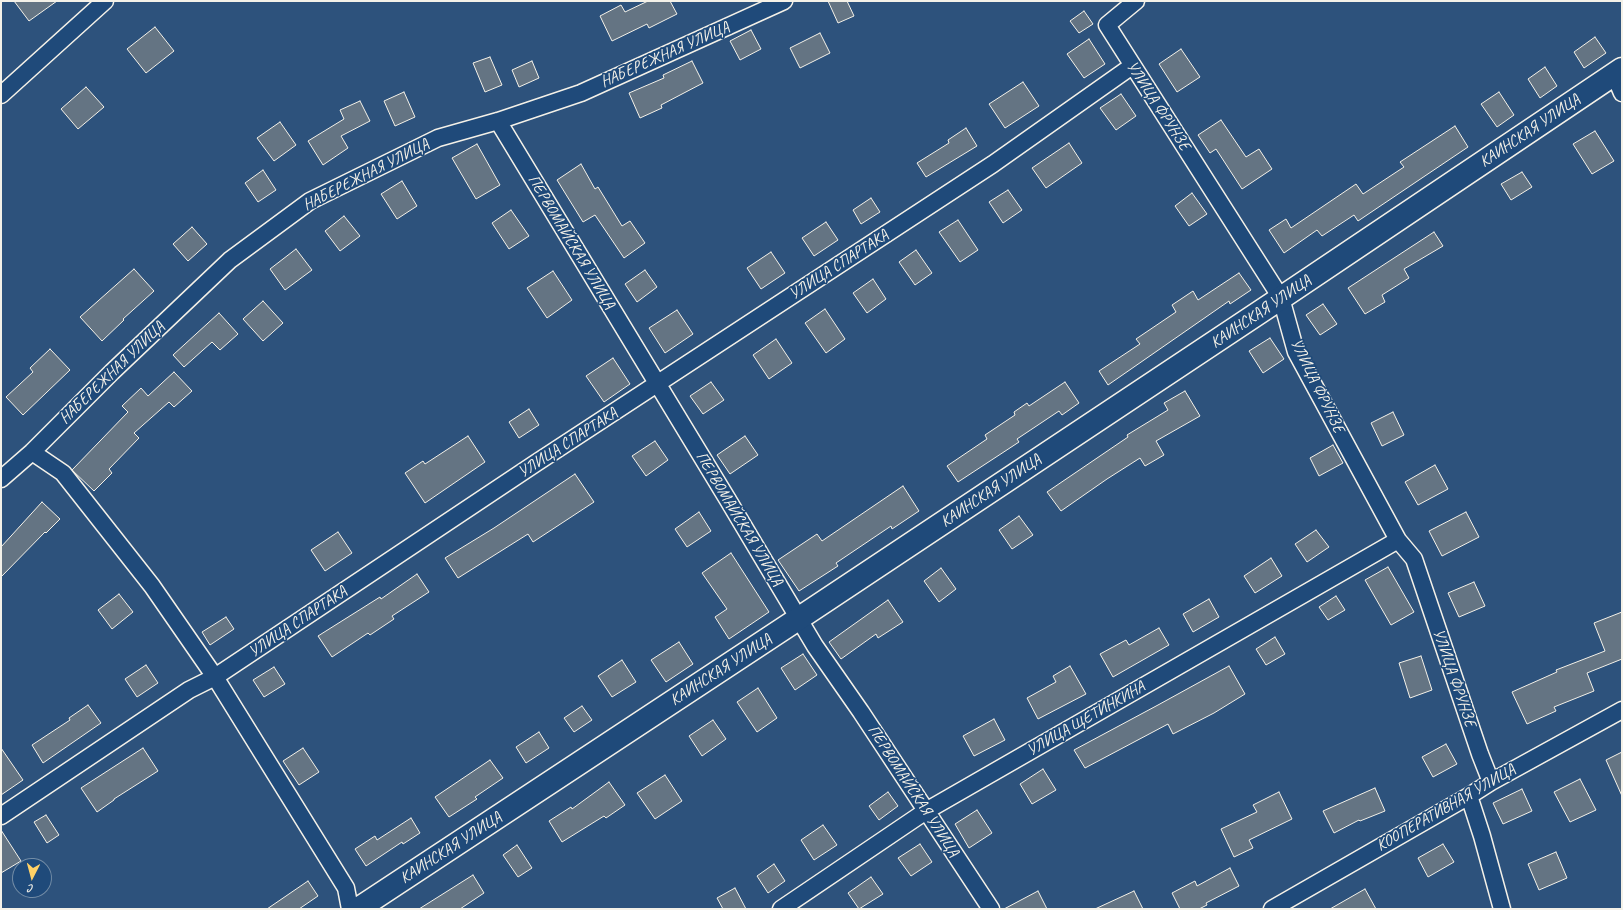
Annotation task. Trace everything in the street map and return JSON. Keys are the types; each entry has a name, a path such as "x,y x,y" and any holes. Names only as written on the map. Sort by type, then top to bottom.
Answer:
{"main road":[{"name":"КАИНСКАЯ УЛИЦА","path":"358,909 1281,298 1619,79"}],"street":[{"path":"1,95 105,1"},
{"name":"НАБЕРЕЖНАЯ УЛИЦА","path":"1,479 32,452 112,372 230,260 310,201 438,138 498,121 581,93 784,1"},
{"name":"УЛИЦА ФРУНЗЕ","path":"1136,1 1107,25 1281,298 1296,352 1398,540 1414,559 1480,754 1491,782"},
{"name":"УЛИЦА СПАРТАКА","path":"1,816 190,690 215,677 657,384 993,164 1132,66"},
{"name":"ПЕРВОМАЙСКАЯ УЛИЦА","path":"498,121 728,500 798,619 990,909"},
{"path":"32,452 63,472 152,586 215,677 346,888 350,909"},
{"name":"УЛИЦА ЩЕТИНКИНА","path":"781,909 926,811 1398,540"},
{"name":"КООПЕРАТИВНАЯ УЛИЦА","path":"1272,909 1491,782 1622,710"},
{"path":"1469,796 1482,836 1502,909"}],"building":[{"path":"14,1 57,1 29,21"},
{"path":"648,1 670,1 677,14 649,28 647,24 612,41 600,16 621,5 625,12"},
{"path":"828,1 847,1 854,16 838,23"},
{"path":"1084,11 1093,24 1079,33 1070,21"},
{"path":"155,27 174,51 146,73 127,49"},
{"path":"751,30 761,49 740,60 730,41"},
{"path":"820,33 830,53 800,68 790,48"},
{"path":"1595,37 1606,53 1584,68 1574,52"},
{"path":"1089,39 1105,64 1084,78 1067,54"},
{"path":"1181,49 1200,77 1177,92 1159,64"},
{"path":"490,57 502,85 485,92 473,63"},
{"path":"532,61 539,78 519,87 512,70"},
{"path":"692,61 703,83 661,105 662,108 640,118 629,93 664,78 663,75"},
{"path":"1545,67 1557,86 1540,98 1528,79"},
{"path":"1023,82 1039,106 1005,128 989,104"},
{"path":"86,87 104,107 78,129 61,109"},
{"path":"404,92 415,117 395,126 384,101"},
{"path":"1499,92 1514,115 1497,127 1481,104"},
{"path":"1121,94 1136,116 1116,130 1100,108"},
{"path":"360,101 370,121 341,136 348,148 323,165 308,141 344,119 340,110"},
{"path":"1221,120 1246,157 1259,149 1272,169 1242,189 1216,149 1210,153 1198,135"},
{"path":"280,122 296,145 274,161 257,138"},
{"path":"1455,126 1468,147 1358,221 1354,215 1322,236 1317,230 1284,253 1269,230 1286,219 1291,228 1356,184 1363,194 1404,167 1400,162"},
{"path":"966,128 977,146 926,177 917,163 949,143 948,140"},
{"path":"1595,131 1614,161 1592,174 1573,144"},
{"path":"1069,143 1082,163 1046,188 1032,168"},
{"path":"477,144 500,185 476,199 452,158"},
{"path":"581,164 595,189 598,187 622,226 630,221 645,243 624,258 595,215 583,222 557,180"},
{"path":"263,170 276,190 258,202 245,183"},
{"path":"1522,172 1532,187 1511,200 1501,184"},
{"path":"402,181 417,206 397,219 381,194"},
{"path":"1008,190 1022,210 1003,223 989,202"},
{"path":"1192,193 1207,214 1189,226 1175,206"},
{"path":"871,198 880,212 861,224 853,210"},
{"path":"511,210 529,236 509,249 492,223"},
{"path":"344,216 360,236 340,251 325,231"},
{"path":"958,220 978,250 960,262 939,232"},
{"path":"826,222 838,240 814,256 802,238"},
{"path":"192,227 207,244 188,261 173,244"},
{"path":"1434,232 1443,246 1404,269 1409,278 1382,295 1385,302 1365,314 1348,288"},
{"path":"296,249 312,270 285,290 270,269"},
{"path":"916,250 932,273 915,285 899,262"},
{"path":"771,252 785,273 761,289 747,268"},
{"path":"134,269 154,291 123,319 124,320 102,341 80,317"},
{"path":"645,270 657,287 637,302 625,284"},
{"path":"553,271 572,300 547,318 527,288"},
{"path":"1239,273 1251,290 1230,304 1229,301 1108,385 1099,371 1140,344 1136,339 1176,312 1172,305 1193,291 1198,300"},
{"path":"873,279 886,299 867,313 853,293"},
{"path":"263,301 283,323 263,341 243,319"},
{"path":"1323,304 1337,324 1320,335 1306,315"},
{"path":"825,309 845,339 826,353 805,323"},
{"path":"677,310 693,334 665,353 649,328"},
{"path":"219,313 238,334 220,350 212,342 184,367 173,355"},
{"path":"1270,338 1284,359 1263,373 1249,351"},
{"path":"776,339 792,363 769,379 753,355"},
{"path":"50,349 70,370 23,415 6,397 33,372 30,368"},
{"path":"613,358 630,384 604,402 586,376"},
{"path":"174,372 192,391 174,407 169,402 134,433 139,438 109,469 112,473 94,491 72,470 128,412 122,406 141,388 148,396"},
{"path":"711,382 724,400 703,414 690,396"},
{"path":"1065,382 1079,403 1062,415 1059,411 1017,439 1019,442 958,482 947,466 987,439 985,435 1015,415 1014,412 1027,403 1029,406"},
{"path":"1185,391 1200,416 1156,441 1164,455 1145,466 1140,458 1061,511 1047,492 1128,437 1127,435 1168,410 1164,403"},
{"path":"529,409 539,425 519,438 509,422"},
{"path":"1393,412 1404,435 1382,446 1371,423"},
{"path":"468,436 485,462 425,503 405,473 423,461 425,464"},
{"path":"745,436 758,455 730,474 717,455"},
{"path":"655,441 668,460 646,476 632,456"},
{"path":"1333,445 1343,463 1319,476 1310,458"},
{"path":"1435,465 1448,489 1418,505 1405,482"},
{"path":"575,474 594,502 533,542 528,534 458,578 445,558 494,528"},
{"path":"903,486 919,511 892,529 891,526 836,563 838,566 799,591 778,560 817,534 822,541"},
{"path":"42,502 60,519 46,533 45,532 1,577 1,547"},
{"path":"699,512 711,531 687,547 675,529"},
{"path":"1466,512 1479,537 1442,556 1429,531"},
{"path":"1019,516 1033,535 1012,549 999,530"},
{"path":"1316,530 1329,547 1307,562 1295,544"},
{"path":"338,532 352,553 325,571 311,550"},
{"path":"731,553 769,612 729,639 715,617 727,609 702,573"},
{"path":"1271,558 1282,576 1255,593 1244,576"},
{"path":"1388,567 1414,612 1391,625 1365,580"},
{"path":"941,568 956,589 939,602 924,581"},
{"path":"417,574 429,592 392,616 394,619 370,635 368,633 332,657 318,636 380,597 381,599"},
{"path":"1474,582 1485,606 1459,617 1448,593"},
{"path":"119,594 133,612 112,629 98,610"},
{"path":"1336,596 1345,610 1328,620 1319,607"},
{"path":"1209,599 1219,617 1193,632 1183,614"},
{"path":"888,600 903,622 878,638 876,634 841,659 829,642"},
{"path":"1622,612 1622,659 1587,673 1594,691 1554,707 1556,711 1527,724 1512,692 1557,672 1556,670 1605,651 1594,623"},
{"path":"226,617 234,629 210,645 202,632"},
{"path":"1159,628 1169,645 1113,677 1100,654 1126,640 1129,645"},
{"path":"1275,637 1285,654 1266,665 1256,649"},
{"path":"679,642 693,664 666,682 651,660"},
{"path":"803,654 817,675 795,690 781,668"},
{"path":"1421,656 1432,690 1410,698 1399,663"},
{"path":"622,660 636,682 612,697 598,676"},
{"path":"146,665 158,683 137,697 125,679"},
{"path":"1070,666 1086,694 1038,719 1027,698 1056,682 1053,676"},
{"path":"1229,666 1245,694 1214,713 1173,734 1168,724 1085,768 1074,750"},
{"path":"274,667 285,684 264,697 253,680"},
{"path":"758,688 777,718 757,732 737,702"},
{"path":"88,705 101,723 43,763 32,745 70,720 69,718"},
{"path":"582,706 592,720 574,732 564,718"},
{"path":"994,719 1005,740 974,756 963,736"},
{"path":"713,720 726,739 702,756 689,736"},
{"path":"539,732 549,748 526,763 516,747"},
{"path":"1446,744 1457,764 1433,777 1422,757"},
{"path":"1,748 23,780 1,795"},
{"path":"143,748 158,771 114,799 97,812 81,788"},
{"path":"303,748 319,772 299,785 283,761"},
{"path":"1622,752 1622,796 1606,760"},
{"path":"490,760 503,778 475,797 477,799 449,817 435,797"},
{"path":"1043,769 1056,790 1032,804 1020,784"},
{"path":"665,775 682,801 655,819 637,793"},
{"path":"1580,779 1596,810 1570,822 1554,792"},
{"path":"609,782 625,805 606,818 604,816 562,842 549,821 571,807 572,809"},
{"path":"1375,788 1385,811 1360,821 1359,820 1334,833 1323,811"},
{"path":"1522,789 1532,811 1503,824 1493,803"},
{"path":"888,792 898,806 879,820 869,806"},
{"path":"1279,792 1292,819 1249,840 1253,848 1234,857 1221,829 1257,812 1253,805"},
{"path":"977,810 992,833 969,848 955,824"},
{"path":"46,815 59,835 47,843 34,822"},
{"path":"411,818 420,833 403,844 402,842 366,866 355,849 375,836 377,840"},
{"path":"823,825 837,845 814,860 801,840"},
{"path":"1,830 19,858 12,858 12,866 1,873"},
{"path":"920,844 932,862 911,876 898,858"},
{"path":"1443,844 1454,862 1428,877 1418,858"},
{"path":"517,845 532,868 518,877 503,855"},
{"path":"1556,852 1567,878 1539,890 1528,864"},
{"path":"774,864 785,881 768,893 757,876"},
{"path":"1230,868 1239,886 1206,903 1207,905 1199,909 1180,909 1172,893 1195,881 1197,886"},
{"path":"473,875 484,893 460,909 419,909"},
{"path":"871,877 883,894 859,909 848,893"},
{"path":"308,881 318,896 299,909 267,909"},
{"path":"735,888 746,909 723,909 717,898"},
{"path":"1365,889 1376,909 1330,909"},
{"path":"1038,891 1047,909 1004,909"},
{"path":"1134,891 1143,909 1095,909"}]}
